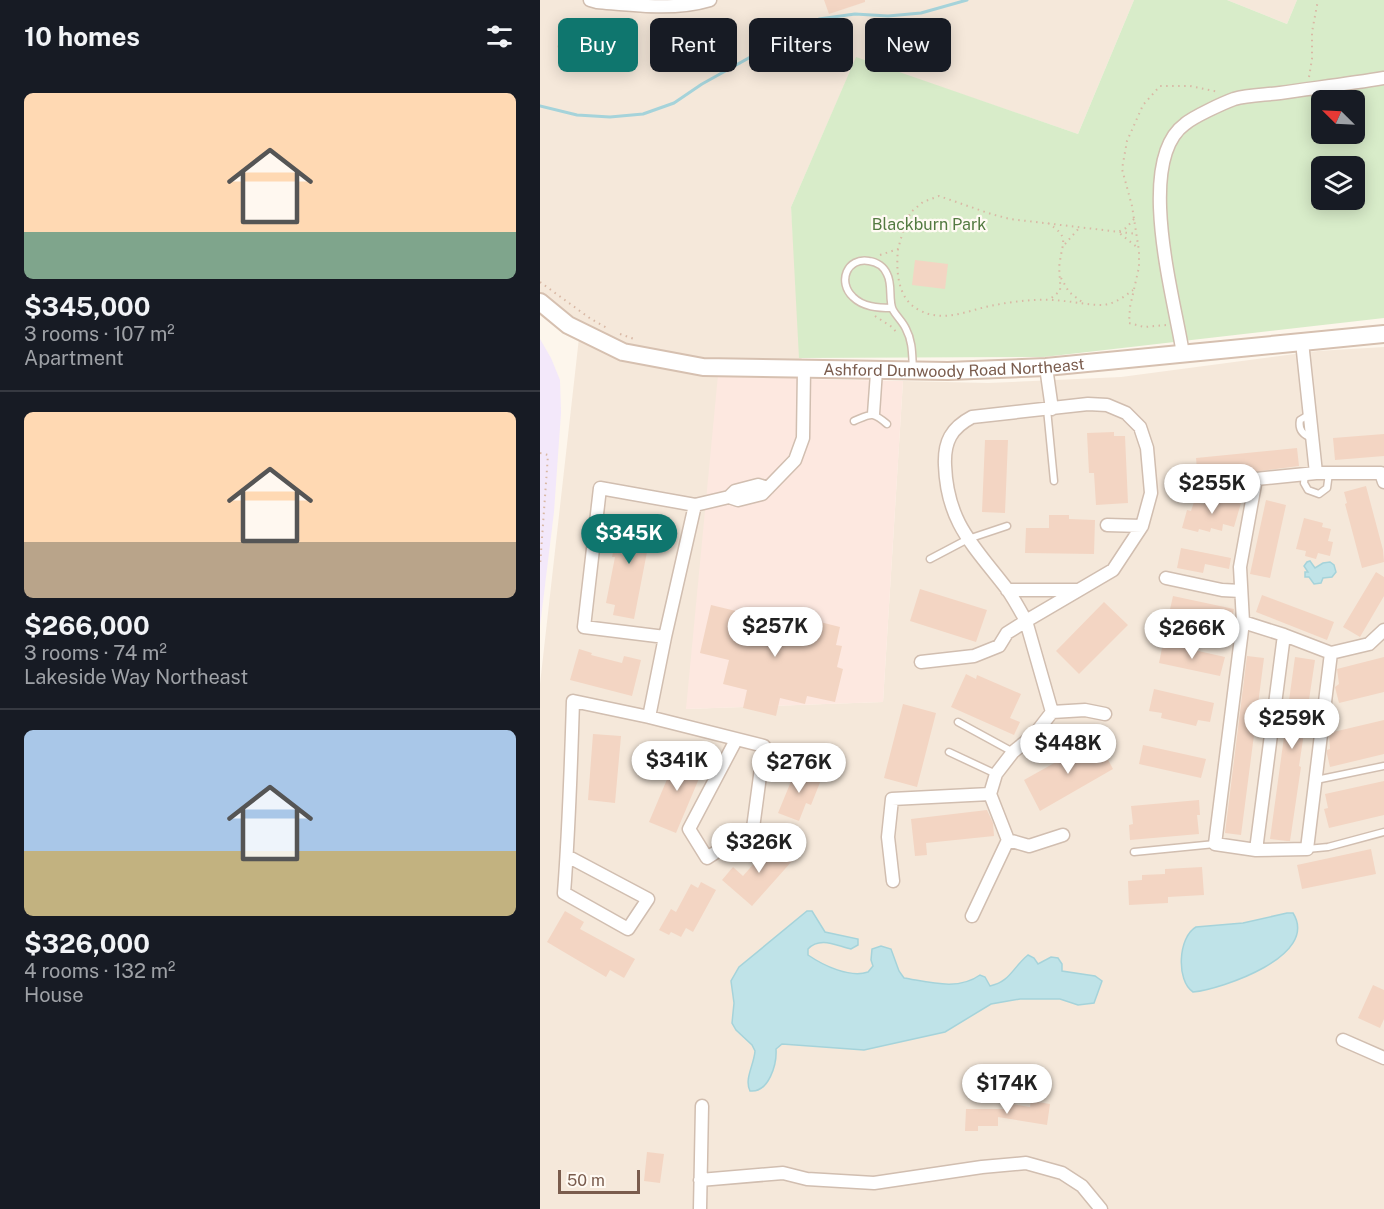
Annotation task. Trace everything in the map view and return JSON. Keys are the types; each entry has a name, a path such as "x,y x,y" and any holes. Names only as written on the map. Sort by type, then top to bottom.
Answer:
{"main road":[{"name":"Ashford Dunwoody Road Northeast","path":"540,302 568,325 623,352 703,367 876,370 1046,367 1384,334"}],"street":[{"path":"590,0 640,6 675,6 710,0"},
{"path":"1183,354 1161,233 1161,179 1166,154 1173,137 1184,124 1234,99 1384,78"},
{"path":"1302,342 1316,473"},
{"path":"1046,367 1049,409"},
{"path":"665,637 584,627 600,488 695,506 729,497 738,500 762,495 795,460 803,438 804,369"},
{"path":"921,662 974,656 999,646 1007,633 1026,621 1081,590 1113,570 1142,526 1151,493 1147,448 1140,427 1126,413 1107,405 1088,404 972,417 958,424 944,452 948,499 961,529 986,565 1008,590 1026,621 1052,712"},
{"path":"1198,487 1316,473 1382,473 1384,482"},
{"path":"1256,479 1240,567 1243,622 1215,844 1256,850 1307,849 1331,653"},
{"path":"649,717 695,506"},
{"path":"1107,525 1142,526"},
{"path":"1166,578 1222,590 1241,591"},
{"path":"1008,590 1081,590"},
{"path":"1243,622 1331,653 1370,644 1384,630"},
{"path":"1256,850 1284,635"},
{"path":"567,856 648,899 628,929 564,893 573,701 649,717 764,746 753,828 707,858 689,829 736,740"},
{"path":"972,916 1008,840 990,794 996,774 1013,752 1035,734 1052,712 1085,710 1105,714"},
{"path":"893,881 888,837 892,799 990,794"},
{"path":"1008,840 1029,846 1063,835"},
{"path":"1343,1040 1384,1058"},
{"path":"700,1209 702,1106"},
{"path":"700,1180 783,1173 807,1179 874,1183 1026,1163 1062,1173 1082,1186 1101,1209"}],"lane":[{"path":"892,308 876,308 852,296 846,286 845,275 852,264 861,259 877,262 887,274 892,308 907,330 912,345 913,370"},
{"path":"874,414 876,370"},
{"path":"1049,409 1054,481"},
{"path":"855,421 874,414"},
{"path":"874,414 887,424"},
{"path":"930,560 968,539 1007,526"},
{"path":"958,722 1013,752"},
{"path":"949,752 996,774"},
{"path":"1316,780 1384,766"},
{"path":"1307,849 1328,847 1384,832"},
{"path":"1134,852 1215,844"}],"path":[{"path":"1134,219 1126,228 1118,232 1138,248"},
{"path":"1047,223 1061,231 1065,244"},
{"path":"1049,300 1060,291 1059,263 1065,244 1080,227"},
{"path":"1137,234 1139,267 1133,290 1129,323 1144,327 1178,324"},
{"path":"898,249 897,268 906,299 917,309 933,316 951,316 1007,303 1049,300 1102,305 1122,298 1133,290"},
{"path":"1061,278 1069,292 1084,303"},
{"path":"540,453 548,455 540,566"}],"shaded area":[{"path":"540,0 1134,0 1078,134 897,72 951,72 951,18 865,18 865,61 856,58 853,65 853,18 749,18 749,72 850,72 791,207 803,379 686,709 883,702 903,381 988,383 1121,377 1318,351 1384,347 1384,1209 540,1209 540,684 580,329 540,298"},
{"path":"1227,0 1297,0 1287,24"},
{"path":"540,339 560,380 561,413 554,512 540,626"},
{"path":"791,374 803,379 903,381 883,702 686,709 718,375"}],"green space":[{"name":"Blackburn Park","path":"1134,0 1227,0 1287,24 1297,0 1384,0 1384,318 1044,357 799,358 791,207 850,72 853,72 856,57 865,60 865,72 899,72 1078,134"}],"water":[{"path":"1310,561 1315,568 1330,562 1334,565 1336,572 1332,577 1323,578 1321,583 1314,584 1309,577 1305,577 1305,572 1308,572 1304,566"},
{"path":"807,911 812,911 825,932 858,939 858,945 851,949 823,942 808,949 808,955 814,959 845,972 868,972 873,966 872,949 881,946 891,949 904,978 953,984 971,980 980,975 985,977 990,986 1007,978 1028,955 1038,964 1051,957 1058,958 1062,964 1062,971 1095,976 1102,981 1094,1003 1078,1005 1060,999 1020,999 991,1004 945,1032 864,1050 782,1044 776,1049 775,1062 767,1083 757,1090 750,1091 748,1082 755,1051 732,1023 734,1003 731,981 739,967"},
{"path":"1293,913 1298,929 1293,943 1281,956 1245,977 1207,990 1193,992 1188,986 1184,979 1181,959 1186,940 1196,927 1243,923"}],"building":[{"path":"824,0 865,0 865,2 829,14"},
{"path":"915,260 948,264 945,289 912,285"},
{"path":"1114,432 1114,436 1125,436 1128,503 1096,505 1094,473 1089,473 1087,433"},
{"path":"1384,434 1384,456 1335,460 1333,438"},
{"path":"985,440 1008,440 1005,513 982,512"},
{"path":"1297,448 1299,466 1198,479 1196,458"},
{"path":"1366,486 1384,562 1362,568 1344,492"},
{"path":"1206,495 1241,503 1234,527 1223,524 1222,531 1211,528 1210,532 1182,528 1187,510 1191,511 1194,502 1204,504"},
{"path":"1266,500 1286,505 1270,578 1250,574"},
{"path":"621,515 653,521 634,619 613,615 615,605 606,603 615,557 612,557"},
{"path":"1049,515 1069,515 1069,519 1095,520 1094,554 1025,553 1026,528 1049,528"},
{"path":"1304,518 1323,523 1322,527 1331,529 1328,541 1333,542 1330,556 1318,553 1316,559 1305,556 1306,551 1296,549"},
{"path":"1181,548 1231,558 1229,569 1205,564 1203,573 1177,568"},
{"path":"1376,572 1384,577 1384,596 1360,637 1343,627"},
{"path":"920,589 987,610 976,642 910,621"},
{"path":"1262,595 1334,622 1327,640 1256,612"},
{"path":"1173,596 1234,609 1230,627 1169,614"},
{"path":"1104,602 1128,625 1079,674 1056,651"},
{"path":"711,605 761,617 759,626 776,630 780,612 840,627 836,645 842,646 837,667 843,669 835,702 807,696 805,704 780,698 776,716 743,708 747,690 723,684 729,660 700,653"},
{"path":"1163,643 1225,657 1220,676 1159,663"},
{"path":"579,649 592,653 591,655 622,663 624,656 641,660 632,696 570,680"},
{"path":"1247,656 1264,658 1241,835 1225,833"},
{"path":"1295,657 1315,660 1290,841 1287,841 1270,839"},
{"path":"1384,657 1384,692 1339,703 1335,687 1339,684 1337,669"},
{"path":"966,674 976,679 977,675 1021,694 1010,718 1020,722 1014,735 951,707"},
{"path":"1154,689 1214,703 1210,722 1198,720 1196,726 1161,718 1162,713 1149,711"},
{"path":"903,704 936,713 917,787 884,778"},
{"path":"1384,720 1384,754 1330,767 1327,754 1327,750 1330,749 1329,733"},
{"path":"593,734 621,736 615,803 588,800"},
{"path":"1097,739 1113,769 1040,811 1024,780"},
{"path":"1143,745 1206,759 1201,778 1139,764"},
{"path":"679,751 703,762 701,768 703,769 676,833 649,822"},
{"path":"789,767 821,780 811,805 806,803 799,821 778,813 792,779 785,776"},
{"path":"1384,781 1384,815 1329,828 1324,809 1328,808 1325,794"},
{"path":"1199,800 1200,815 1197,815 1199,834 1130,840 1129,825 1133,824 1131,806"},
{"path":"987,810 993,823 994,836 926,843 927,855 915,856 911,819"},
{"path":"770,839 793,860 752,906 722,880 733,867 743,876 763,853 760,850"},
{"path":"1371,849 1376,874 1302,889 1297,865"},
{"path":"1202,867 1204,895 1168,897 1168,903 1129,905 1128,881 1142,880 1142,875 1165,874 1165,869"},
{"path":"701,882 716,890 693,932 686,928 681,937 659,930 671,909 676,912 691,884 698,888"},
{"path":"565,911 584,922 580,929 635,959 624,978 610,970 606,977 547,942"},
{"path":"1373,985 1384,990 1384,1019 1380,1028 1358,1018"},
{"path":"1031,1101 1050,1104 1047,1125 998,1117 998,1126 978,1126 978,1131 965,1131 966,1109 1010,1109 1011,1104 1030,1107"},
{"path":"647,1152 664,1154 660,1183 644,1181"}],"waterway":[{"path":"540,106 577,115 610,117 643,114 674,103 702,84 819,19 855,14 888,16 921,13 967,0"}]}
